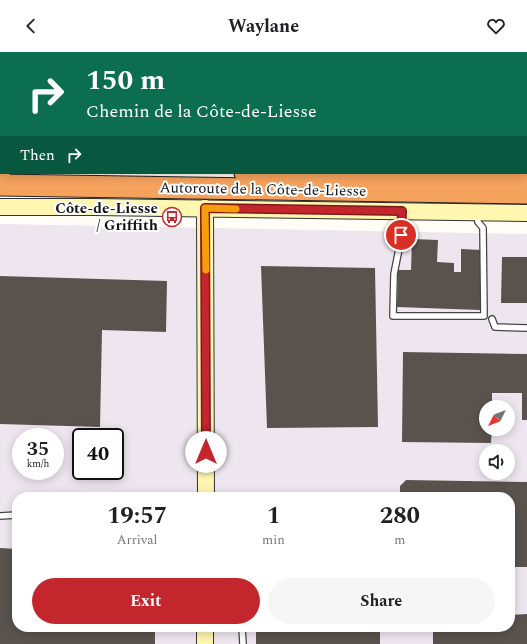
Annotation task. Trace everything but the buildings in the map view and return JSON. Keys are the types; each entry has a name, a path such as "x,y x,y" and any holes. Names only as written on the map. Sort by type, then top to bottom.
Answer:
{"highway":[{"name":"Autoroute de la Côte-de-Liesse","path":"301,174 527,178"},
{"name":"Autoroute de la Côte-de-Liesse","path":"0,186 527,193"}],"main road":[{"path":"0,207 56,206 527,213"},
{"path":"205,208 206,492"},
{"path":"205,644 206,632"}],"lane":[{"path":"402,211 399,249 394,274 393,316 484,316 483,228 478,222 477,212"},
{"path":"492,319 495,327 527,328"},
{"path":"0,516 12,515"},
{"path":"242,632 243,644"}],"shaded area":[{"path":"0,224 527,234 527,644 0,644"}],"slow traffic":[{"path":"206,270 205,208 236,209"}],"place":[{"name":"Côte-de-Liesse / Griffith","path":"172,217"}],"route":[{"path":"206,452 205,208 402,211 401,235"}]}
